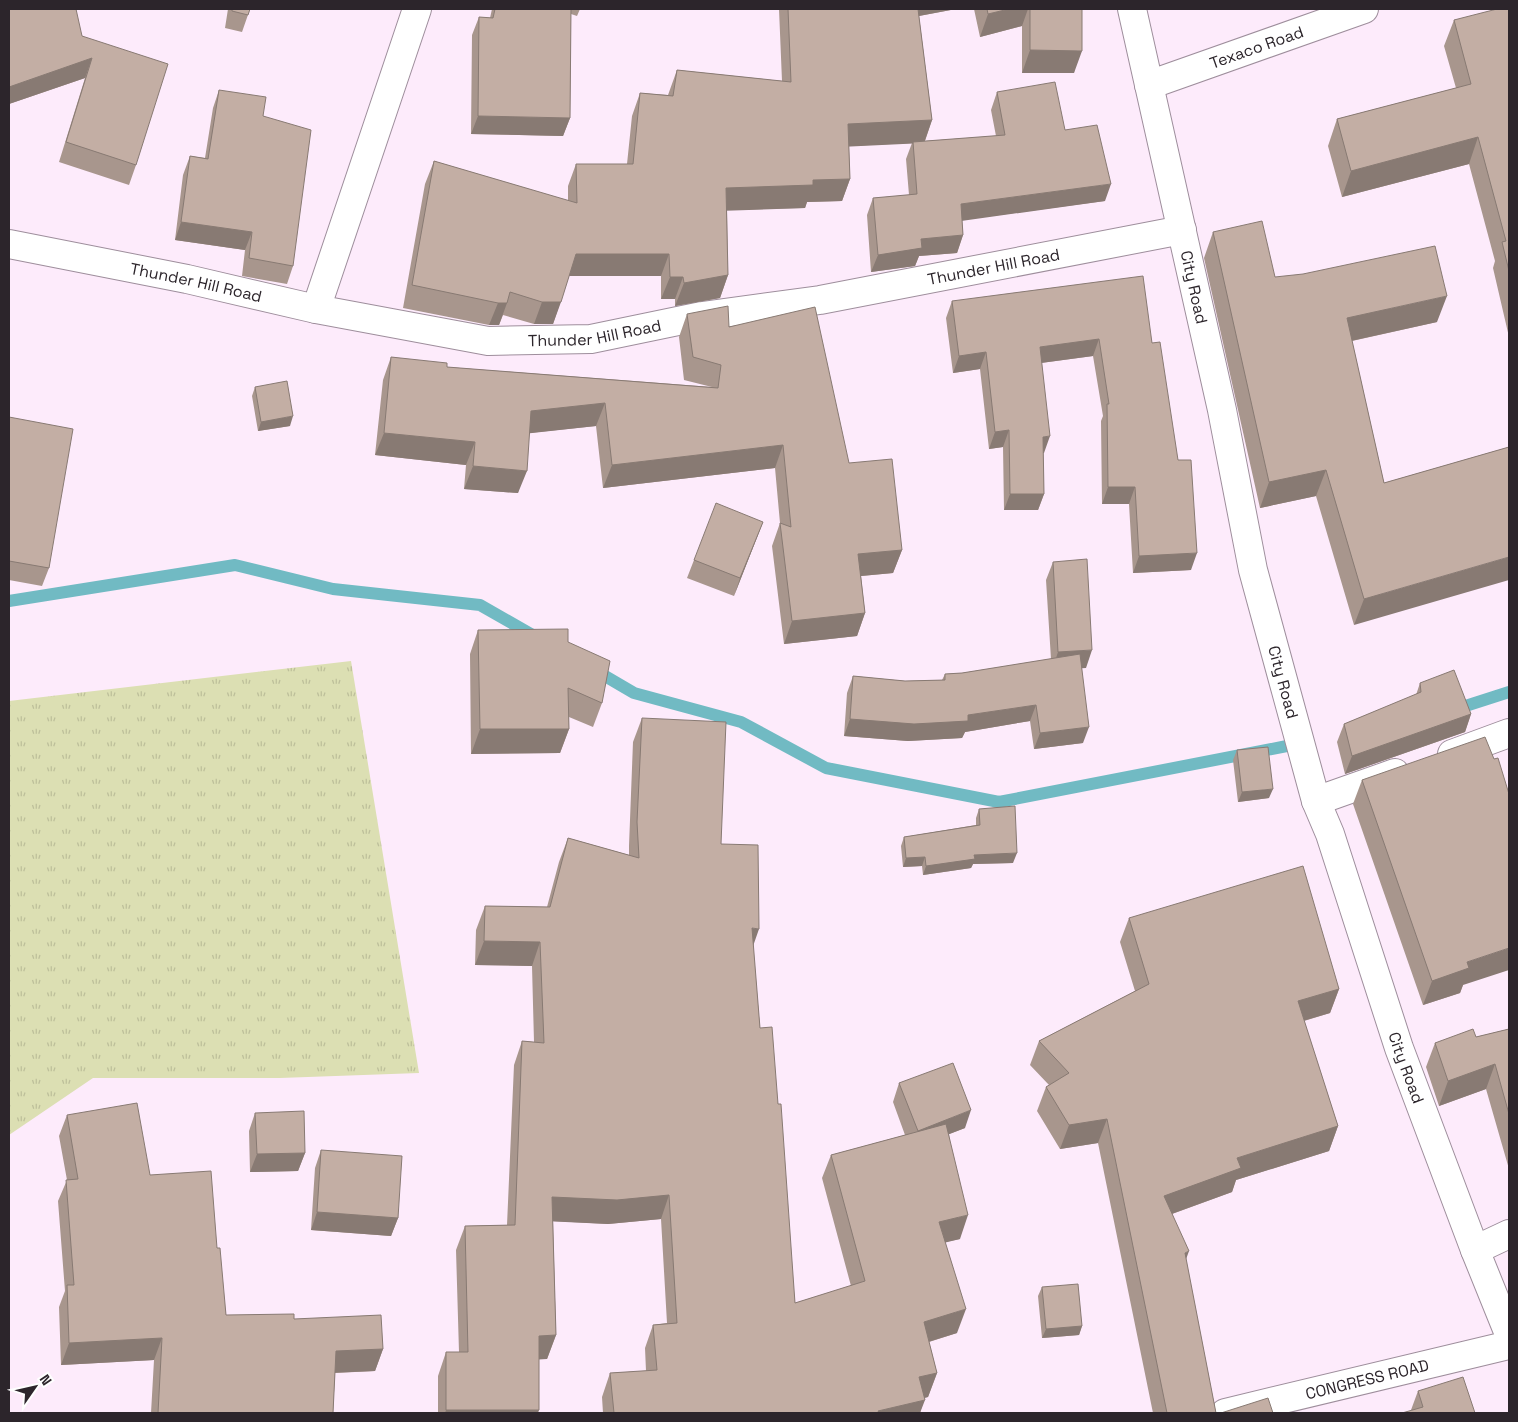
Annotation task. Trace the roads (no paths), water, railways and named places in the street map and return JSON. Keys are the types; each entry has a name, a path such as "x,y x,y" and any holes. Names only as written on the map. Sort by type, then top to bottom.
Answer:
{"street":[{"path":"316,309 417,9"},
{"name":"City Road","path":"1132,9 1222,410 1253,570 1316,801 1330,834 1399,1048 1475,1250 1509,1334"},
{"name":"Texaco Road","path":"1149,85 1364,9"},
{"name":"Thunder Hill Road","path":"9,244 187,279 316,309 488,340 591,339 702,316 820,300 1182,230"},
{"path":"1316,801 1509,733"},
{"path":"1475,1250 1509,1234"},
{"name":"CONGRESS ROAD","path":"1225,1413 1509,1345"}],"waterway":[{"path":"9,601 235,565 333,589 480,605 536,637"},
{"path":"593,669 634,693 741,722 826,768 999,802 1292,745"},
{"path":"1453,710 1509,692"}]}
